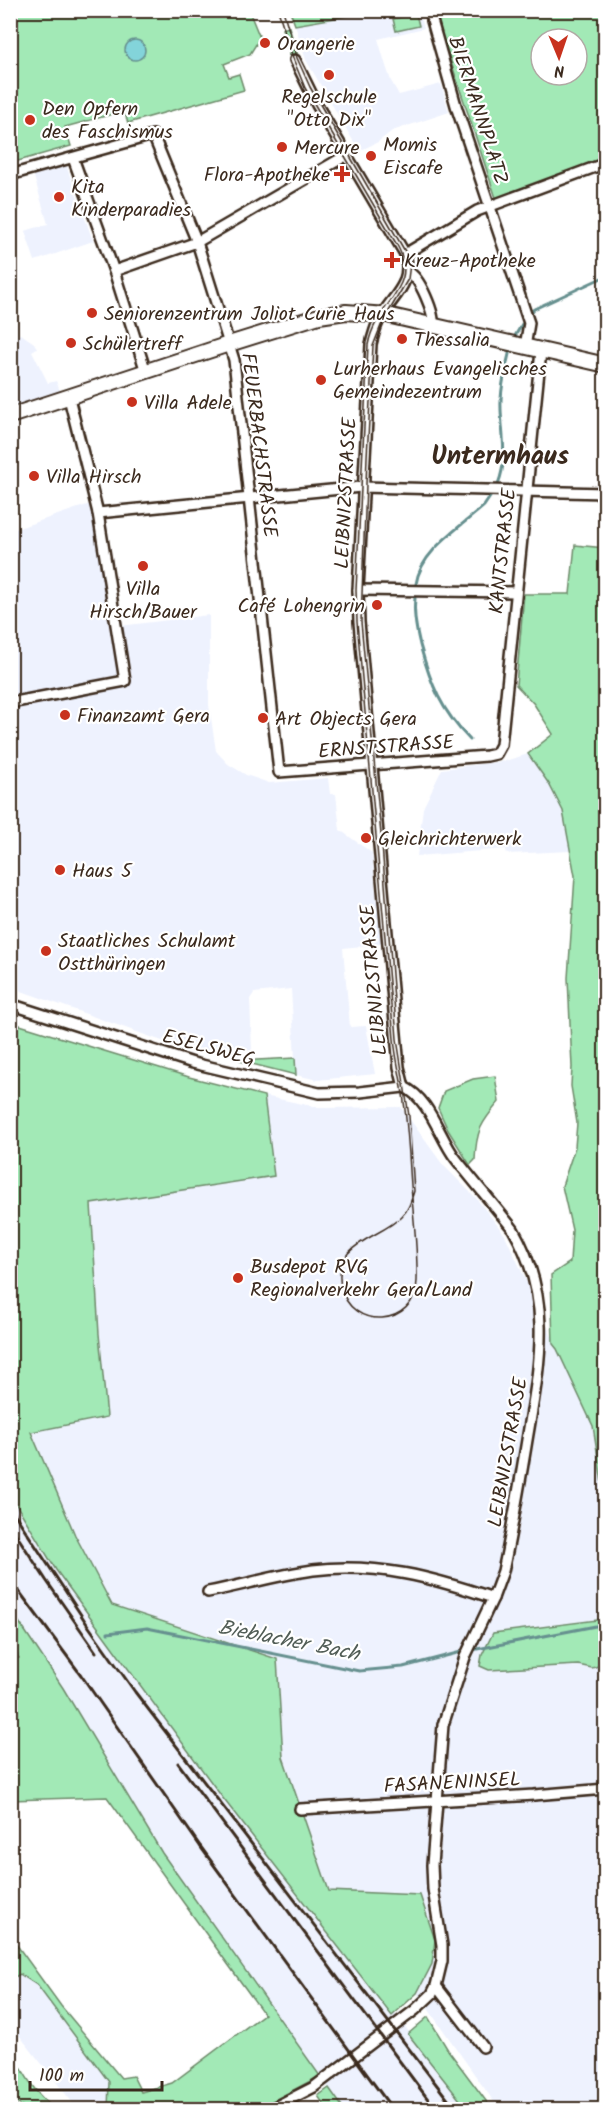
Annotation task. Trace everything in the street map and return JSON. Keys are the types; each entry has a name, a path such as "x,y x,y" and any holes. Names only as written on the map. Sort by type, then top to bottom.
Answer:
{"main road":[{"path":"10,416 229,344 327,315 359,312 383,314 606,364"}],"street":[{"name":"BIERMANNPLATZ","path":"429,10 457,109 490,206 606,163"},
{"path":"295,60 317,105 405,254 408,272 417,278 425,294 434,321 433,326"},
{"name":"FEUERBACHSTRASSE","path":"73,158 153,135 197,242 234,360 279,772"},
{"path":"114,271 197,242 347,155"},
{"path":"10,175 73,158 114,271 146,372"},
{"path":"405,254 477,211 490,206 529,323 525,347"},
{"name":"LEIBNIZSTRASSE","path":"269,2109 292,2105 415,2010 432,1994 436,1986 442,1960 442,1945 433,1888 432,1865 443,1725 465,1657 494,1598 503,1571 510,1542 541,1356 540,1310 536,1284 520,1241 513,1228 454,1156 424,1106 412,1092 404,1087 395,1039 358,590 371,344 378,322 403,285 408,272"},
{"name":"KANTSTRASSE","path":"496,754 501,745 541,351"},
{"path":"10,703 125,681 98,513 69,398"},
{"path":"98,513 363,487 606,493"},
{"path":"358,590 516,592"},
{"name":"ERNSTSTRASSE","path":"279,772 496,754"},
{"name":"ESELSWEG","path":"10,1004 193,1063 319,1093 360,1092 404,1087"},
{"path":"208,1592 314,1570 361,1569 424,1576 494,1598"},
{"name":"FASANENINSEL","path":"300,1809 606,1789"},
{"path":"436,1986 483,2047"}],"shaded area":[{"path":"376,11 419,11 424,28 378,39 386,66 399,95 441,84 449,112 392,131 378,142 359,151 306,60 295,25"},
{"name":"Kita Kinderparadies","path":"65,162 93,241 35,261 25,231 48,224 32,170"},
{"path":"21,334 34,343 37,348 32,351 48,383 56,381 60,391 11,408 11,338"},
{"path":"90,504 112,627 209,615 209,705 216,751 228,764 246,775 269,783 328,778 330,794 336,794 340,830 372,853 381,944 343,948 350,1027 366,1026 375,1074 318,1080 296,1075 291,989 254,993 250,999 252,1051 196,1053 13,988 19,974 10,969 10,531"},
{"path":"528,754 549,784 563,811 570,851 507,854 506,849 417,856 423,808 442,769 505,761"},
{"path":"264,1096 322,1108 401,1107 443,1165 476,1198 505,1235 593,1426 606,1502 605,2109 499,2109 417,1993 432,1964 329,1892 283,1757 277,1660 112,1605 75,1535 31,1432 107,1417 91,1204 274,1176"},
{"path":"10,1487 67,1577 467,2109 344,2109 162,1853 63,1688 11,1610"},
{"path":"20,1974 37,1985 109,2082 108,2109 76,2107 11,2025 10,1979"}],"green space":[{"path":"22,10 249,11 260,38 250,54 224,64 229,77 239,74 244,90 128,123 124,111 65,127 71,146 11,163 11,11 15,13"},
{"path":"290,10 376,11 295,25"},
{"path":"434,11 605,11 605,159 497,201"},
{"path":"416,14 419,26 396,31 393,19"},
{"path":"289,27 299,59 292,62 282,29"},
{"path":"575,545 605,548 605,1502 593,1426 553,1344 551,1275 570,1262 572,1230 562,1186 575,1147 577,1123 571,1086 568,978 575,876 563,811 549,784 528,754 553,734 534,704 516,685 524,594 570,594"},
{"path":"10,1022 189,1077 264,1096 274,1176 91,1204 107,1417 31,1432 75,1535 112,1605 277,1659 283,1757 329,1891 420,1895 435,1940 432,1964 417,1993 392,2016 222,1797 56,1570 11,1496"},
{"path":"295,1058 296,1075 240,1061"},
{"path":"495,1076 499,1102 481,1128 475,1160 470,1165 448,1130 438,1108 444,1091 473,1079"},
{"path":"11,1610 63,1688 162,1853 320,2076 265,2105 246,2109 108,2109 109,2082 37,1985 20,1974 11,1979 11,1937 61,2006 121,2078 133,2076 141,2092 172,2083 264,2014 107,1797 11,1800 11,1661 19,1658 11,1647"},
{"path":"605,1619 605,1664 592,1668 578,1665 489,1670 480,1666 482,1655 493,1633"},
{"path":"428,2017 448,2050 492,2109 467,2109 408,2034"},
{"path":"10,2049 35,2089 55,2109 27,2109 11,2100"},
{"path":"329,2088 344,2109 327,2109 318,2096"}],"water":[{"path":"131,40 139,40 145,46 145,54 139,60 131,60 125,54 125,46"}],"waterway":[{"path":"529,315 534,309 606,276"},
{"path":"515,336 522,324"},
{"path":"498,484 504,456 501,396 509,354"},
{"path":"416,584 419,572 434,550 484,506 490,497"},
{"path":"415,598 417,633 433,685 444,707 470,740"},
{"name":"Bieblacher Bach","path":"472,1650 606,1624"},
{"name":"Bieblacher Bach","path":"108,1633 147,1628 359,1671 403,1667 465,1651"},
{"name":"Bieblacher Bach","path":"10,1656 17,1655"}],"tram line":[{"path":"278,10 305,88 397,245 403,260 404,273 400,284 379,317 368,345 356,590 394,1039 403,1094 406,1123 412,1197 413,1209 417,1257 417,1281 414,1296 406,1308 395,1315 382,1318 369,1317 357,1311 347,1301 341,1286 340,1271 344,1260 360,1243 393,1224 402,1216 408,1208 411,1201 412,1198 413,1195 414,1191 409,1116 397,1039 361,622 373,346 382,323 408,279 410,264 406,253 310,87 297,58 283,10"}],"railway":[{"path":"10,1507 135,1692 456,2110"},
{"path":"10,1525 96,1652"},
{"path":"10,1579 81,1675 200,1846 393,2110"},
{"path":"178,1763 436,2110"}],"place":[{"name":"Orangerie","path":"265,43"},
{"name":"Regelschule \"Otto Dix\"","path":"329,75"},
{"name":"Den Opfern des Faschismus","path":"30,120"},
{"name":"Mercure","path":"282,147"},
{"name":"Momis Eiscafe","path":"371,156"},
{"name":"Flora-Apotheke","path":"342,174"},
{"name":"Kita Kinderparadies","path":"59,197"},
{"name":"Kreuz-Apotheke","path":"392,260"},
{"name":"Seniorenzentrum Joliot Curie Haus","path":"92,313"},
{"name":"Thessalia","path":"402,339"},
{"name":"Schülertreff","path":"71,343"},
{"name":"Lurherhaus Evangelisches Gemeindezentrum","path":"321,380"},
{"name":"Villa Adele","path":"132,402"},
{"name":"Villa Hirsch","path":"34,476"},
{"name":"Villa Hirsch/Bauer","path":"143,566"},
{"name":"Café Lohengrin","path":"377,605"},
{"name":"Finanzamt Gera","path":"65,715"},
{"name":"Art Objects Gera","path":"263,718"},
{"name":"Gleichrichterwerk","path":"366,838"},
{"name":"Haus 5","path":"60,870"},
{"name":"Staatliches Schulamt Ostthüringen","path":"46,951"},
{"name":"Busdepot RVG Regionalverkehr Gera/Land","path":"238,1278"}],"district":[{"name":"Untermhaus","path":"500,455"}]}
